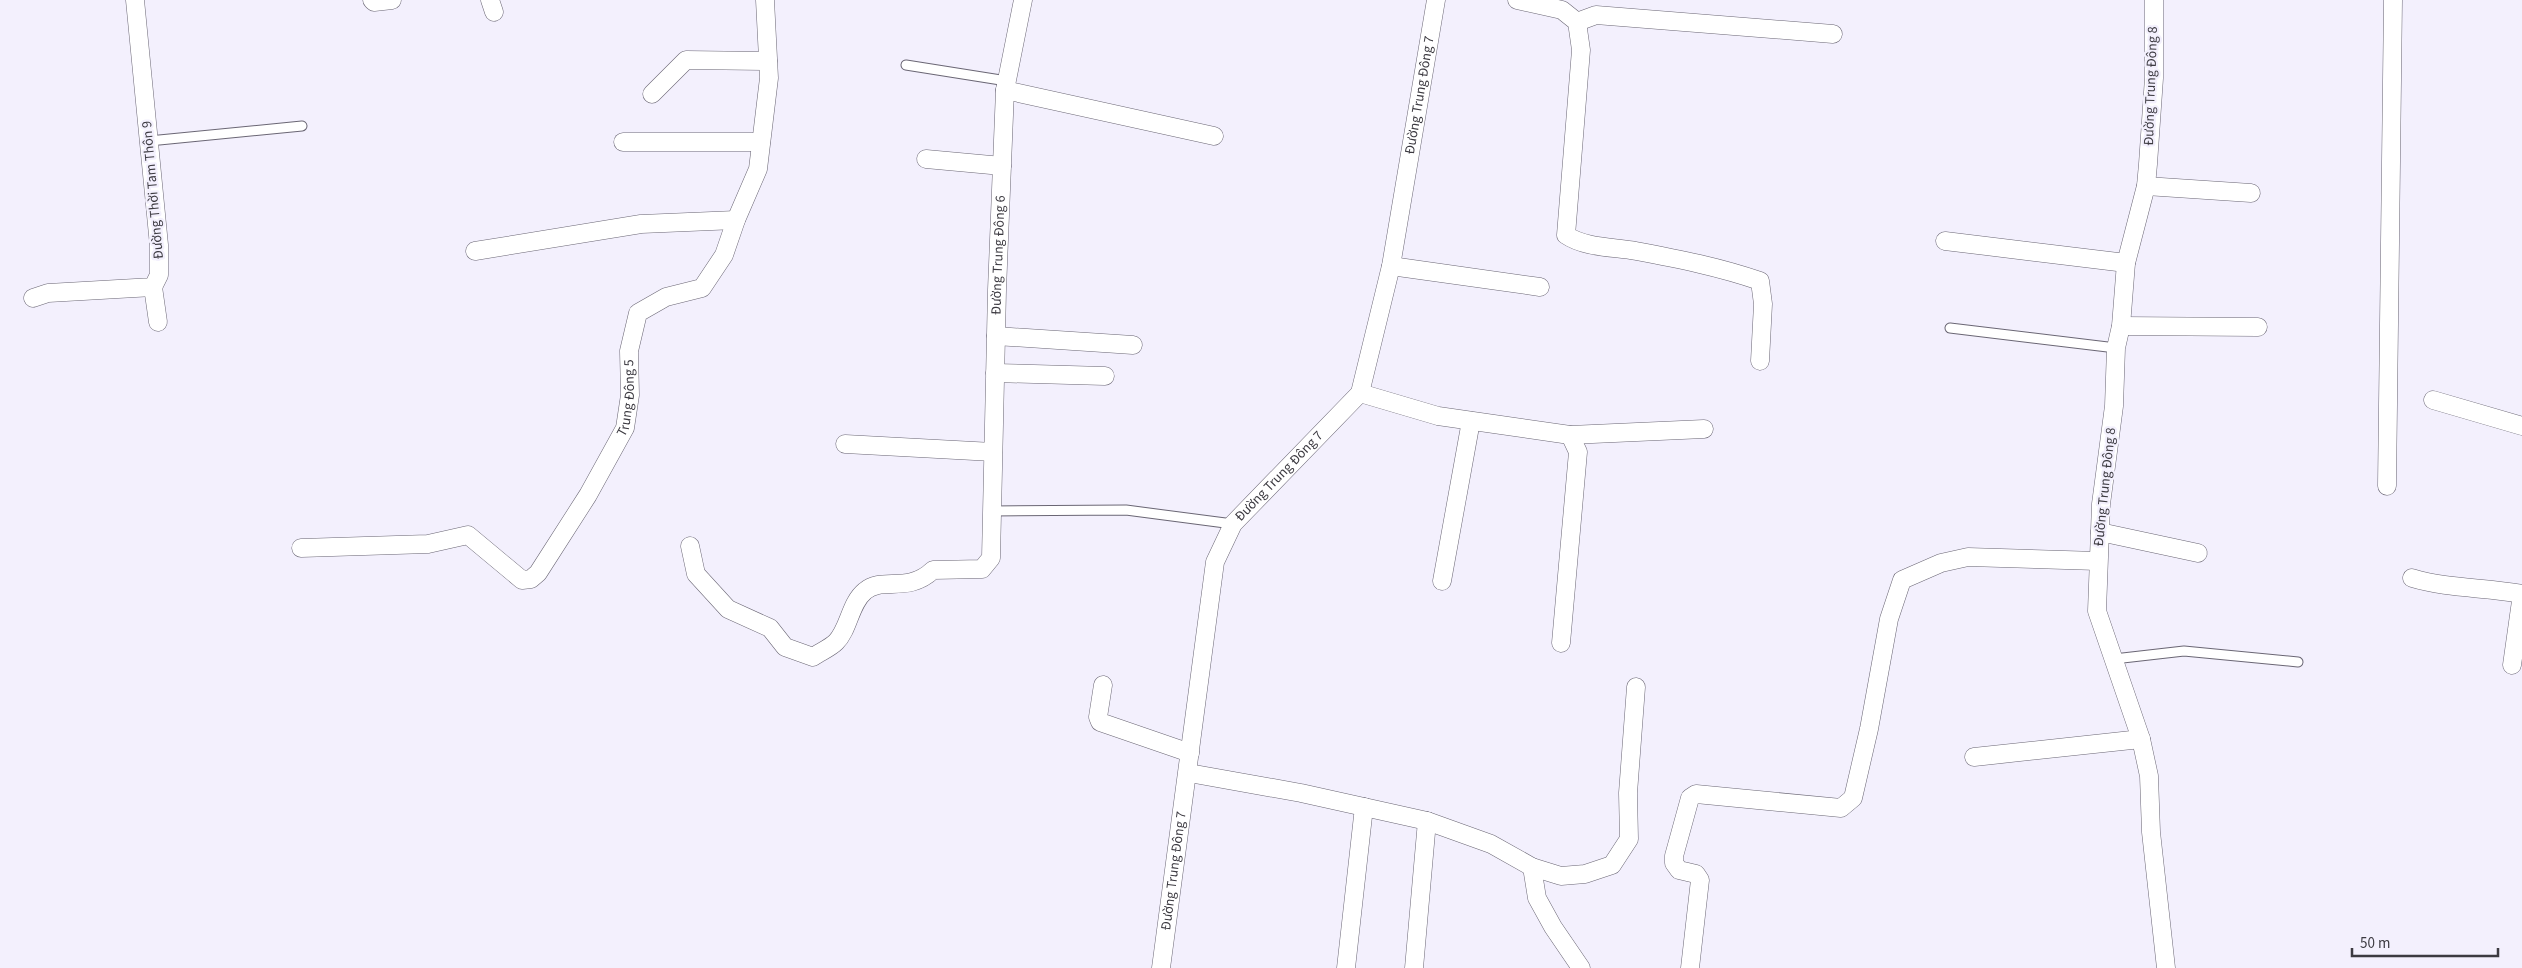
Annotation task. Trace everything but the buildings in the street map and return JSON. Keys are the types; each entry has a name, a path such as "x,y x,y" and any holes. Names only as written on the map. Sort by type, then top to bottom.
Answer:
{"street":[{"name":"Đường Thời Tam Thôn 9","path":"135,0 159,245 159,275 153,287"},
{"path":"372,0 392,0"},
{"name":"Trung Đông 5","path":"301,548 428,544 468,535 522,580 531,579 538,573 588,495 625,428 630,396 629,351 638,313 666,297 702,288 724,255 736,220 758,169 769,78 765,0"},
{"name":"Đường Trung Đông 6","path":"690,546 696,574 728,609 770,628 785,647 813,656 836,642 864,591 876,585 899,585 923,580 933,570 982,569 991,558 996,336 1006,85 1023,0"},
{"name":"Đường Trung Đông 7","path":"1161,968 1189,773 1215,562 1233,524 1360,393 1391,266 1436,0"},
{"path":"1516,0 1562,10 1577,22 1582,50 1566,235 1577,243 1612,246 1710,265 1760,281 1763,304 1760,361"},
{"name":"Đường Trung Đông 8","path":"2154,0 2154,78 2146,186 2126,263 2121,326 2116,348 2114,406 2100,532 2097,611 2141,739 2149,776 2151,832 2166,968"},
{"path":"2387,486 2392,0"},
{"path":"1577,22 1596,15 1833,34"},
{"path":"652,94 686,60 768,61"},
{"path":"1006,85 1214,136"},
{"path":"623,142 760,142"},
{"path":"926,159 1002,166"},
{"path":"2146,186 2251,193"},
{"path":"475,251 641,224 736,220"},
{"path":"1945,241 2126,263"},
{"path":"1391,266 1540,287"},
{"path":"33,298 48,293 153,287 158,322"},
{"path":"2121,326 2258,327"},
{"path":"996,336 1134,345"},
{"path":"995,373 1105,376"},
{"path":"1360,393 1438,416 1570,435 1704,429"},
{"path":"2433,400 2522,426"},
{"path":"1442,581 1471,421"},
{"path":"1561,643 1578,452 1570,435"},
{"path":"844,444 993,452"},
{"path":"2100,532 2198,553"},
{"path":"1690,968 1700,880 1696,874 1679,870 1674,863 1674,856 1690,798 1696,794 1841,808 1848,804 1853,798 1869,729 1889,620 1902,580 1941,563 1968,557 2098,561"},
{"path":"2412,578 2437,586 2476,587 2522,594 2512,666"},
{"path":"1104,684 1098,717 1100,722 1190,753"},
{"path":"1189,773 1301,793 1427,821 1491,844 1532,867 1561,876 1585,874 1612,865 1629,839 1628,793 1636,687"},
{"path":"1974,757 2141,739"},
{"path":"1346,968 1364,807"},
{"path":"1414,968 1427,821"},
{"path":"1532,867 1536,898 1581,968"}],"lane":[{"path":"906,65 1006,85"},
{"path":"149,141 302,126"},
{"path":"1950,328 2116,348"},
{"path":"991,511 1126,510 1233,524"},
{"path":"2114,658 2184,651 2298,662"}]}
